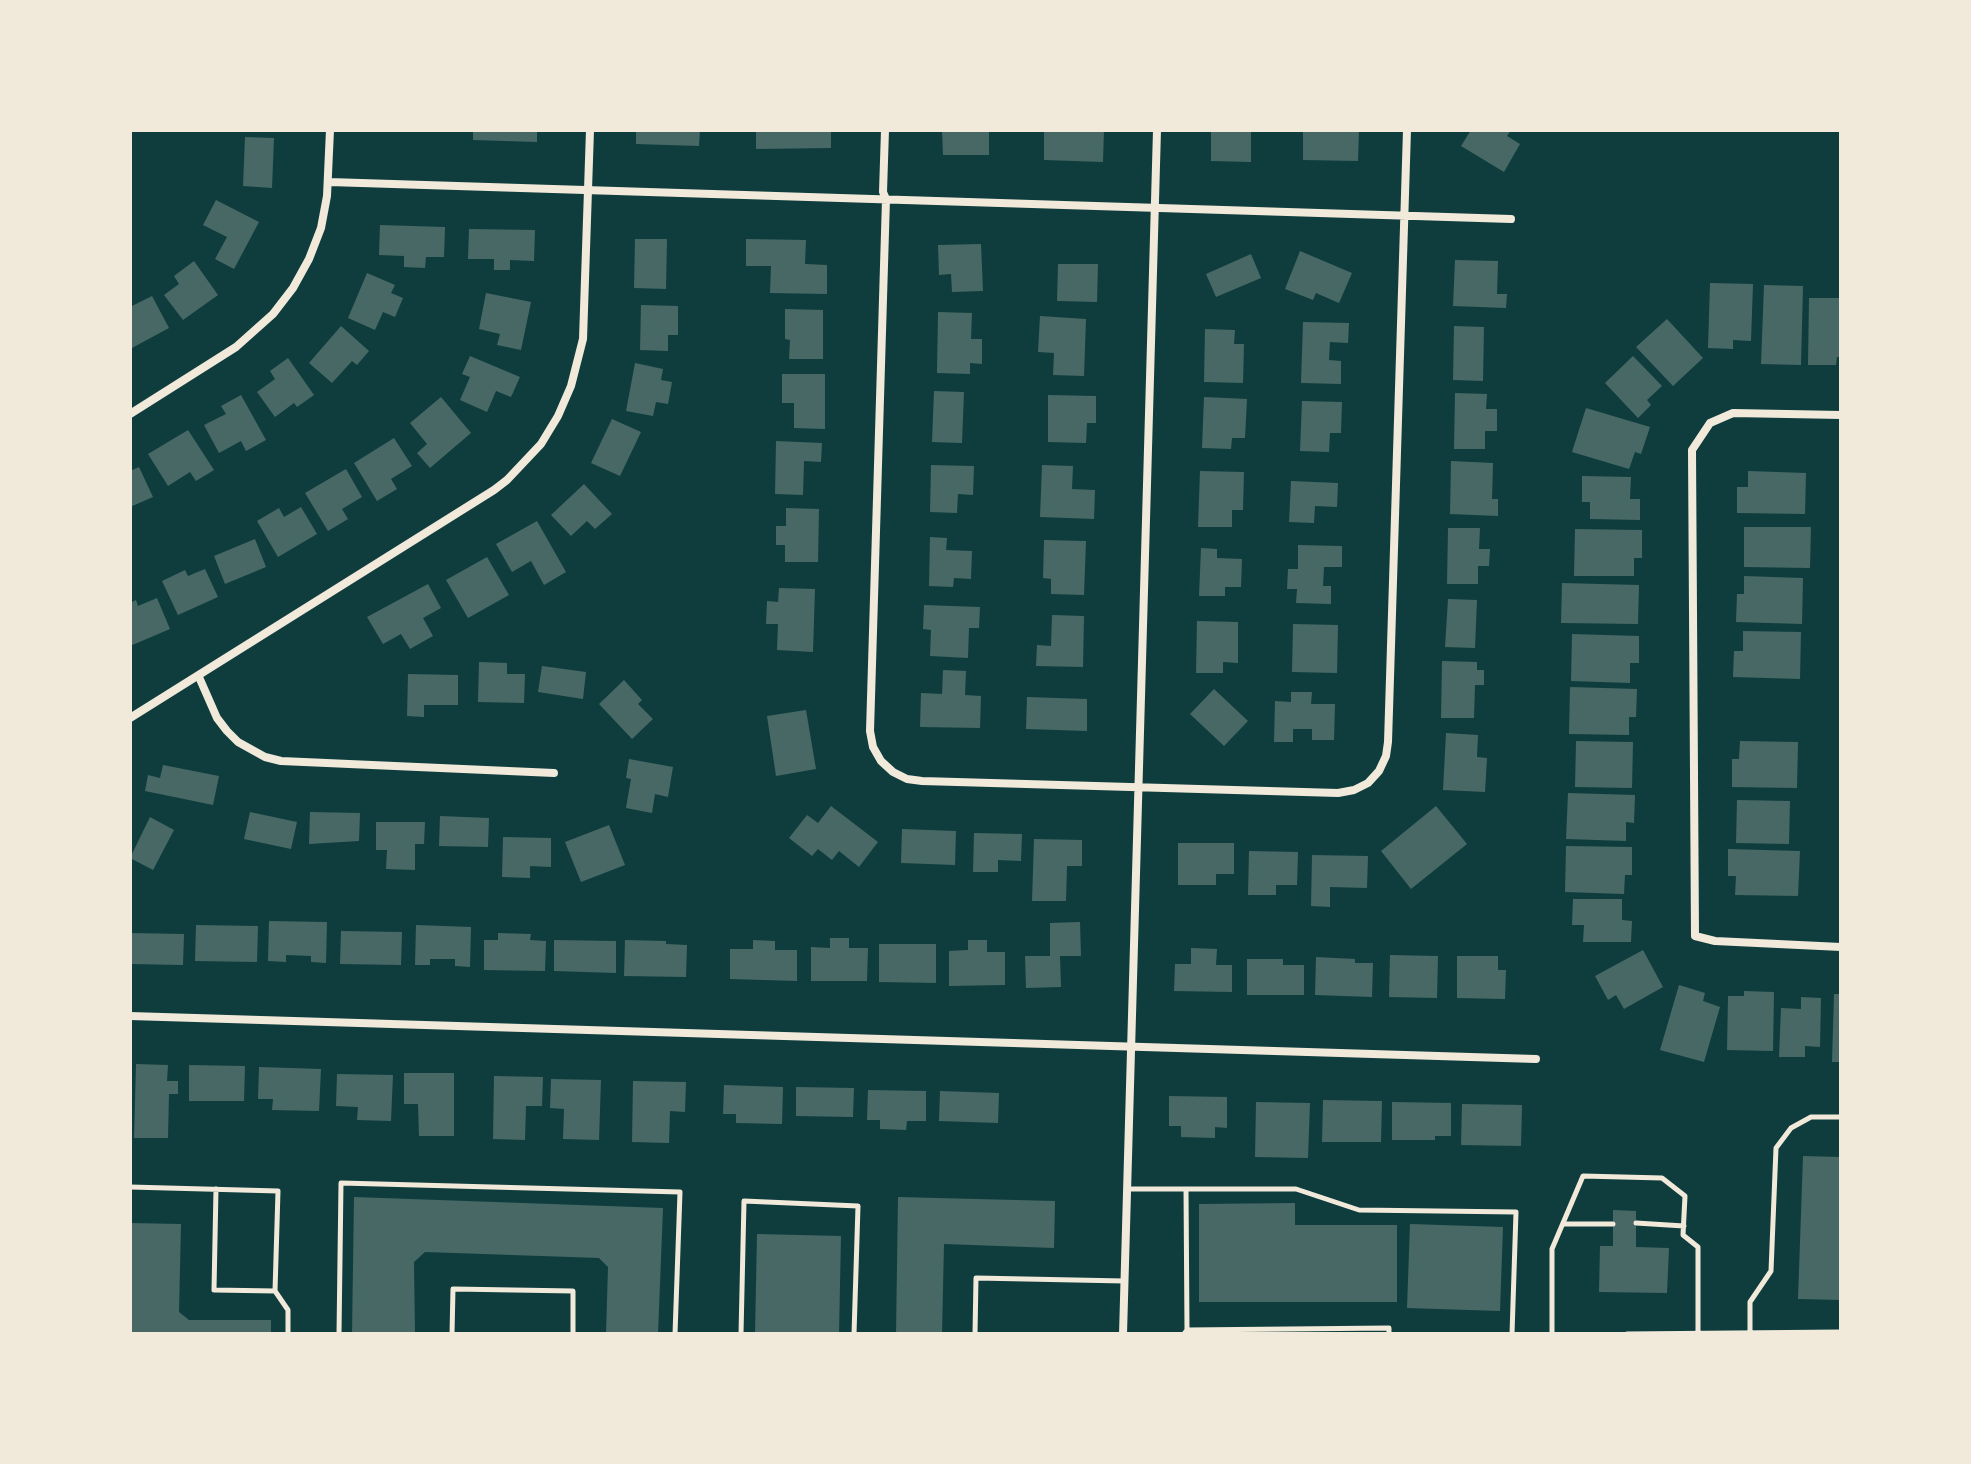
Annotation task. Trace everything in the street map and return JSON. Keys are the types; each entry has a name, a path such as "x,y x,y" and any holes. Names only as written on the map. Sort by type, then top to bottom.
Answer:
{"street":[{"path":"130,414 236,347 273,314 293,288 321,228 329,182 330,130"},
{"path":"130,718 494,490 536,451 558,416 580,355 590,130"},
{"path":"885,130 883,192 886,199 870,731 873,747 881,761 907,779 922,781 1338,793 1368,783 1379,771 1388,742 1407,130"},
{"path":"1123,1334 1157,130"},
{"path":"329,182 1511,219"},
{"path":"1841,415 1733,413 1710,423 1692,450 1695,936 1715,941 1841,947"},
{"path":"199,677 217,718 227,731 251,751 265,757 281,761 554,773"},
{"path":"130,1016 1536,1059"}],"lane":[{"path":"1750,1333 1750,1302 1771,1271 1776,1148 1791,1128 1811,1117 1841,1117"},
{"path":"1552,1334 1552,1249 1583,1176 1662,1178 1685,1196 1683,1235 1698,1247 1698,1333"},
{"path":"339,1334 341,1183 680,1192 675,1334"},
{"path":"130,1187 278,1191 275,1291 288,1310 288,1334"},
{"path":"216,1189 214,1290 275,1291"},
{"path":"1127,1189 1296,1189 1359,1210 1516,1212 1512,1334"},
{"path":"1186,1189 1185,1332 1389,1328 1389,1334"},
{"path":"741,1334 744,1201 858,1206 854,1334"},
{"path":"1636,1223 1684,1226"},
{"path":"1563,1224 1613,1224"},
{"path":"975,1334 976,1278 1124,1281"},
{"path":"452,1334 453,1289 573,1291 573,1334"},
{"path":"1627,1334 1841,1332"}],"building":[{"path":"473,130 537,130 537,142 473,140"},
{"path":"636,130 700,130 699,146 636,144"},
{"path":"756,130 831,130 831,148 756,149"},
{"path":"942,130 989,130 989,155 943,155"},
{"path":"1044,130 1104,130 1103,162 1044,160"},
{"path":"1211,130 1251,130 1251,162 1211,161"},
{"path":"1303,130 1359,130 1358,161 1303,160"},
{"path":"1471,130 1511,130 1507,136 1520,144 1504,172 1461,146"},
{"path":"245,137 274,138 272,188 243,186"},
{"path":"216,200 259,222 234,269 215,259 227,237 203,225"},
{"path":"380,225 445,227 444,257 426,257 425,268 404,267 404,256 379,255"},
{"path":"469,229 535,230 534,261 510,260 510,270 494,270 494,259 468,259"},
{"path":"635,239 667,239 666,289 634,288"},
{"path":"746,239 806,240 805,264 827,265 827,294 770,293 771,266 746,266"},
{"path":"981,244 983,291 952,292 951,274 939,275 938,245"},
{"path":"1300,251 1352,273 1339,303 1316,293 1313,300 1285,289"},
{"path":"1251,254 1261,278 1216,297 1206,274"},
{"path":"1455,260 1498,261 1497,294 1507,294 1506,308 1453,306"},
{"path":"194,261 218,295 183,320 164,295 179,284 174,276"},
{"path":"1058,264 1098,264 1097,302 1057,301"},
{"path":"367,273 395,285 391,293 403,298 395,317 383,312 375,330 348,318"},
{"path":"1710,283 1753,284 1751,341 1733,340 1733,349 1708,348"},
{"path":"1764,285 1803,286 1801,365 1761,364"},
{"path":"486,293 531,302 521,350 497,345 500,334 479,329"},
{"path":"152,296 169,328 130,349 130,307"},
{"path":"1809,298 1841,298 1841,357 1837,357 1836,365 1808,365"},
{"path":"641,305 678,306 678,335 668,335 668,351 640,350"},
{"path":"785,309 823,310 823,359 789,359 790,340 785,339"},
{"path":"938,312 972,313 971,339 982,339 982,364 970,363 970,374 937,373"},
{"path":"1040,316 1086,319 1084,376 1053,375 1054,353 1038,352"},
{"path":"1667,319 1703,358 1673,386 1636,347"},
{"path":"1303,322 1349,323 1348,343 1330,342 1329,360 1341,361 1341,384 1301,383"},
{"path":"341,326 369,351 357,365 352,361 332,383 309,363"},
{"path":"1454,326 1484,327 1483,381 1453,380"},
{"path":"1205,329 1235,330 1234,344 1244,344 1243,383 1204,382"},
{"path":"470,356 520,377 511,397 496,391 487,412 460,400 470,377 462,374"},
{"path":"1633,356 1662,386 1647,400 1651,405 1638,418 1605,383"},
{"path":"288,358 314,395 297,407 294,403 275,417 257,392 275,379 270,371"},
{"path":"635,363 663,369 661,380 672,382 668,404 656,402 653,416 626,411"},
{"path":"782,374 825,374 825,429 794,428 794,403 782,403"},
{"path":"934,391 964,392 962,443 932,442"},
{"path":"1455,393 1487,394 1486,409 1497,409 1497,431 1485,431 1485,449 1454,449"},
{"path":"241,395 266,440 246,451 241,441 219,453 204,425 226,414 221,406"},
{"path":"1048,395 1096,396 1096,423 1087,423 1086,443 1048,442"},
{"path":"441,397 471,433 430,468 417,453 427,444 410,423"},
{"path":"1204,397 1247,399 1245,438 1232,438 1231,449 1202,448"},
{"path":"1302,401 1342,402 1341,433 1330,433 1329,452 1300,451"},
{"path":"1586,408 1650,427 1641,454 1635,452 1629,469 1572,452"},
{"path":"612,419 641,432 620,476 591,463"},
{"path":"188,430 214,470 196,481 190,472 168,486 148,454"},
{"path":"394,438 412,466 391,479 397,489 377,501 354,463"},
{"path":"776,441 822,443 821,462 804,461 803,495 775,494"},
{"path":"1451,461 1493,463 1492,499 1498,499 1498,516 1450,514"},
{"path":"931,465 974,466 973,495 958,494 957,513 930,512"},
{"path":"1042,465 1073,466 1072,489 1095,490 1094,519 1040,517"},
{"path":"139,467 153,497 130,507 130,471"},
{"path":"346,469 362,497 342,509 348,519 328,531 305,493"},
{"path":"1200,471 1244,472 1243,510 1232,510 1232,527 1198,527"},
{"path":"1748,471 1806,473 1805,514 1737,513 1737,487 1748,487"},
{"path":"1582,476 1631,477 1630,499 1640,499 1640,520 1590,519 1590,502 1582,502"},
{"path":"1291,481 1338,483 1337,507 1315,506 1314,523 1289,522"},
{"path":"584,484 612,514 595,529 587,521 571,536 551,515"},
{"path":"301,507 317,534 278,557 257,521 279,508 284,517"},
{"path":"786,508 819,509 818,562 785,562 785,545 776,545 776,526 786,526"},
{"path":"537,521 566,572 544,585 531,561 512,572 496,544"},
{"path":"1744,527 1811,527 1810,568 1744,567"},
{"path":"1448,528 1480,528 1479,549 1490,549 1489,566 1478,566 1478,584 1447,584"},
{"path":"1575,529 1642,530 1642,558 1634,558 1634,576 1574,576"},
{"path":"930,537 947,538 946,550 972,551 971,579 954,578 953,587 929,586"},
{"path":"255,539 266,567 225,584 214,556"},
{"path":"1044,540 1086,541 1084,595 1051,594 1051,579 1043,578"},
{"path":"1298,545 1342,546 1342,567 1324,567 1323,586 1331,586 1331,604 1296,603 1297,589 1287,589 1288,569 1298,569"},
{"path":"1201,548 1217,549 1217,558 1242,559 1241,587 1225,587 1225,596 1199,596"},
{"path":"487,557 509,595 468,618 446,580"},
{"path":"205,569 218,597 178,615 162,581 185,570 188,576"},
{"path":"1744,576 1803,578 1802,624 1736,622 1737,594 1744,594"},
{"path":"1562,583 1639,585 1638,624 1561,623"},
{"path":"428,584 441,608 423,618 433,636 410,649 401,634 383,644 367,617"},
{"path":"779,588 815,589 813,652 777,650 778,624 766,624 767,601 778,602"},
{"path":"157,598 170,629 130,646 130,603 136,600 138,606"},
{"path":"1448,599 1477,600 1475,648 1445,647"},
{"path":"924,605 980,607 979,628 969,628 968,658 930,656 931,630 923,629"},
{"path":"1052,615 1084,616 1083,667 1036,666 1037,645 1051,646"},
{"path":"1197,621 1238,622 1238,663 1223,662 1223,673 1196,673"},
{"path":"1293,624 1338,625 1337,673 1292,672"},
{"path":"1743,631 1801,632 1800,679 1733,677 1734,651 1743,651"},
{"path":"1572,634 1639,636 1639,663 1630,663 1630,683 1571,681"},
{"path":"1442,661 1477,662 1477,670 1484,670 1484,685 1475,685 1474,718 1441,718"},
{"path":"479,662 507,663 507,674 525,674 524,703 478,702"},
{"path":"542,666 586,672 583,699 538,692"},
{"path":"943,670 966,671 965,695 981,696 980,728 920,727 921,693 942,694"},
{"path":"408,674 458,675 458,705 424,705 424,717 407,716"},
{"path":"624,680 642,700 638,704 653,719 632,739 599,704"},
{"path":"1570,687 1637,689 1636,717 1629,717 1629,735 1569,734"},
{"path":"1214,689 1248,721 1224,746 1190,714"},
{"path":"1291,692 1312,692 1311,704 1335,704 1334,740 1312,740 1312,729 1293,729 1293,742 1274,742 1275,701 1291,702"},
{"path":"1027,697 1087,699 1087,731 1026,729"},
{"path":"806,710 816,769 776,776 767,716"},
{"path":"1446,733 1478,735 1477,757 1487,758 1485,792 1443,790"},
{"path":"1576,741 1633,742 1632,788 1575,787"},
{"path":"1740,741 1798,742 1797,788 1732,787 1732,759 1739,759"},
{"path":"629,759 673,767 668,797 655,794 652,813 626,808 631,779 626,778"},
{"path":"163,765 219,776 213,805 145,791 148,775 160,778"},
{"path":"1568,793 1635,795 1634,823 1626,822 1626,841 1566,839"},
{"path":"1737,800 1790,801 1789,844 1736,843"},
{"path":"831,806 878,842 859,867 839,851 832,860 818,849 812,856 789,838 807,815 818,823"},
{"path":"1436,806 1467,844 1411,889 1381,851"},
{"path":"250,812 297,822 291,849 244,839"},
{"path":"310,812 360,813 359,841 309,844"},
{"path":"440,816 489,818 488,847 439,846"},
{"path":"150,817 174,830 153,870 130,858"},
{"path":"376,822 425,822 424,844 415,844 415,870 386,869 387,850 376,850"},
{"path":"609,825 625,865 581,882 565,842"},
{"path":"902,829 956,831 955,865 901,863"},
{"path":"974,833 1022,834 1021,861 998,860 998,872 973,872"},
{"path":"503,837 551,838 551,867 530,866 530,878 502,877"},
{"path":"1034,839 1082,840 1082,866 1067,866 1066,901 1032,901"},
{"path":"1178,843 1234,843 1234,874 1216,874 1216,885 1178,885"},
{"path":"1566,846 1632,847 1632,875 1625,875 1624,894 1565,892"},
{"path":"1728,849 1800,851 1798,896 1735,895 1736,876 1728,876"},
{"path":"1249,851 1298,852 1297,885 1276,885 1276,895 1248,895"},
{"path":"1312,855 1368,856 1367,888 1330,887 1330,907 1311,906"},
{"path":"1573,899 1622,899 1622,920 1632,921 1631,942 1583,942 1584,925 1572,925"},
{"path":"269,921 327,922 326,963 311,962 311,956 286,955 286,962 268,961"},
{"path":"1080,922 1081,956 1060,956 1061,987 1026,988 1025,956 1050,956 1050,923"},
{"path":"196,925 258,926 257,962 195,961"},
{"path":"416,925 471,927 470,967 455,966 455,959 430,959 430,965 415,965"},
{"path":"341,931 402,932 401,965 340,964"},
{"path":"130,933 184,934 183,965 130,964"},
{"path":"498,933 531,934 530,940 546,941 545,971 484,970 484,940 498,940"},
{"path":"830,938 849,938 849,948 868,948 867,981 811,981 811,947 830,948"},
{"path":"554,940 616,941 616,973 554,971"},
{"path":"625,940 687,945 686,977 624,976"},
{"path":"753,940 775,941 775,950 797,950 797,981 730,979 730,949 753,949"},
{"path":"968,940 987,940 987,952 1005,952 1005,985 949,986 949,951 968,950"},
{"path":"879,944 936,944 936,983 879,982"},
{"path":"1191,948 1217,949 1216,965 1232,965 1232,992 1174,991 1175,964 1191,964"},
{"path":"1643,950 1663,987 1624,1009 1616,995 1608,1000 1595,976"},
{"path":"1390,955 1438,956 1437,998 1389,997"},
{"path":"1457,956 1498,956 1498,970 1506,970 1505,999 1457,998"},
{"path":"1316,957 1373,963 1372,997 1315,995"},
{"path":"1247,959 1283,959 1283,965 1304,965 1304,995 1247,995"},
{"path":"1679,985 1705,993 1703,1001 1720,1007 1704,1062 1660,1050"},
{"path":"1744,991 1774,992 1773,1051 1727,1050 1728,996 1744,996"},
{"path":"1834,994 1841,994 1841,1062 1832,1062"},
{"path":"1801,997 1821,998 1820,1047 1805,1046 1805,1057 1779,1057 1781,1008 1801,1009"},
{"path":"136,1064 168,1065 167,1081 178,1081 178,1094 169,1094 168,1138 134,1138"},
{"path":"189,1065 245,1066 244,1101 189,1101"},
{"path":"259,1067 321,1069 319,1111 272,1110 273,1099 258,1099"},
{"path":"404,1073 454,1073 454,1136 419,1136 418,1104 404,1104"},
{"path":"337,1074 393,1075 391,1121 357,1120 358,1107 336,1106"},
{"path":"494,1076 543,1077 542,1106 526,1106 525,1140 493,1139"},
{"path":"551,1079 601,1080 599,1140 563,1139 564,1109 550,1108"},
{"path":"633,1081 686,1082 685,1112 670,1111 669,1143 632,1142"},
{"path":"724,1085 783,1087 782,1124 736,1123 736,1114 723,1114"},
{"path":"796,1087 854,1088 853,1117 796,1116"},
{"path":"868,1090 926,1091 926,1121 907,1121 906,1130 880,1129 880,1120 867,1120"},
{"path":"940,1091 999,1093 998,1123 939,1121"},
{"path":"1169,1096 1227,1097 1227,1128 1215,1127 1215,1138 1181,1137 1181,1126 1169,1126"},
{"path":"1323,1100 1382,1101 1381,1142 1322,1142"},
{"path":"1256,1102 1310,1103 1308,1158 1255,1157"},
{"path":"1392,1102 1451,1103 1451,1136 1435,1136 1435,1140 1392,1140"},
{"path":"1462,1104 1522,1105 1521,1146 1461,1145"},
{"path":"1803,1156 1841,1157 1841,1300 1798,1299"},
{"path":"354,1197 663,1208 658,1334 606,1334 608,1267 599,1258 425,1252 414,1262 415,1334 352,1334"},
{"path":"898,1197 1055,1201 1054,1248 944,1244 942,1334 896,1334"},
{"path":"1295,1203 1295,1225 1397,1225 1397,1302 1199,1302 1199,1204"},
{"path":"1613,1210 1636,1211 1636,1247 1669,1248 1667,1293 1599,1292 1600,1246 1613,1246"},
{"path":"130,1223 181,1224 179,1312 189,1320 271,1320 271,1334 130,1334"},
{"path":"1410,1224 1503,1227 1500,1311 1407,1308"},
{"path":"757,1234 841,1236 839,1334 755,1334"}]}
